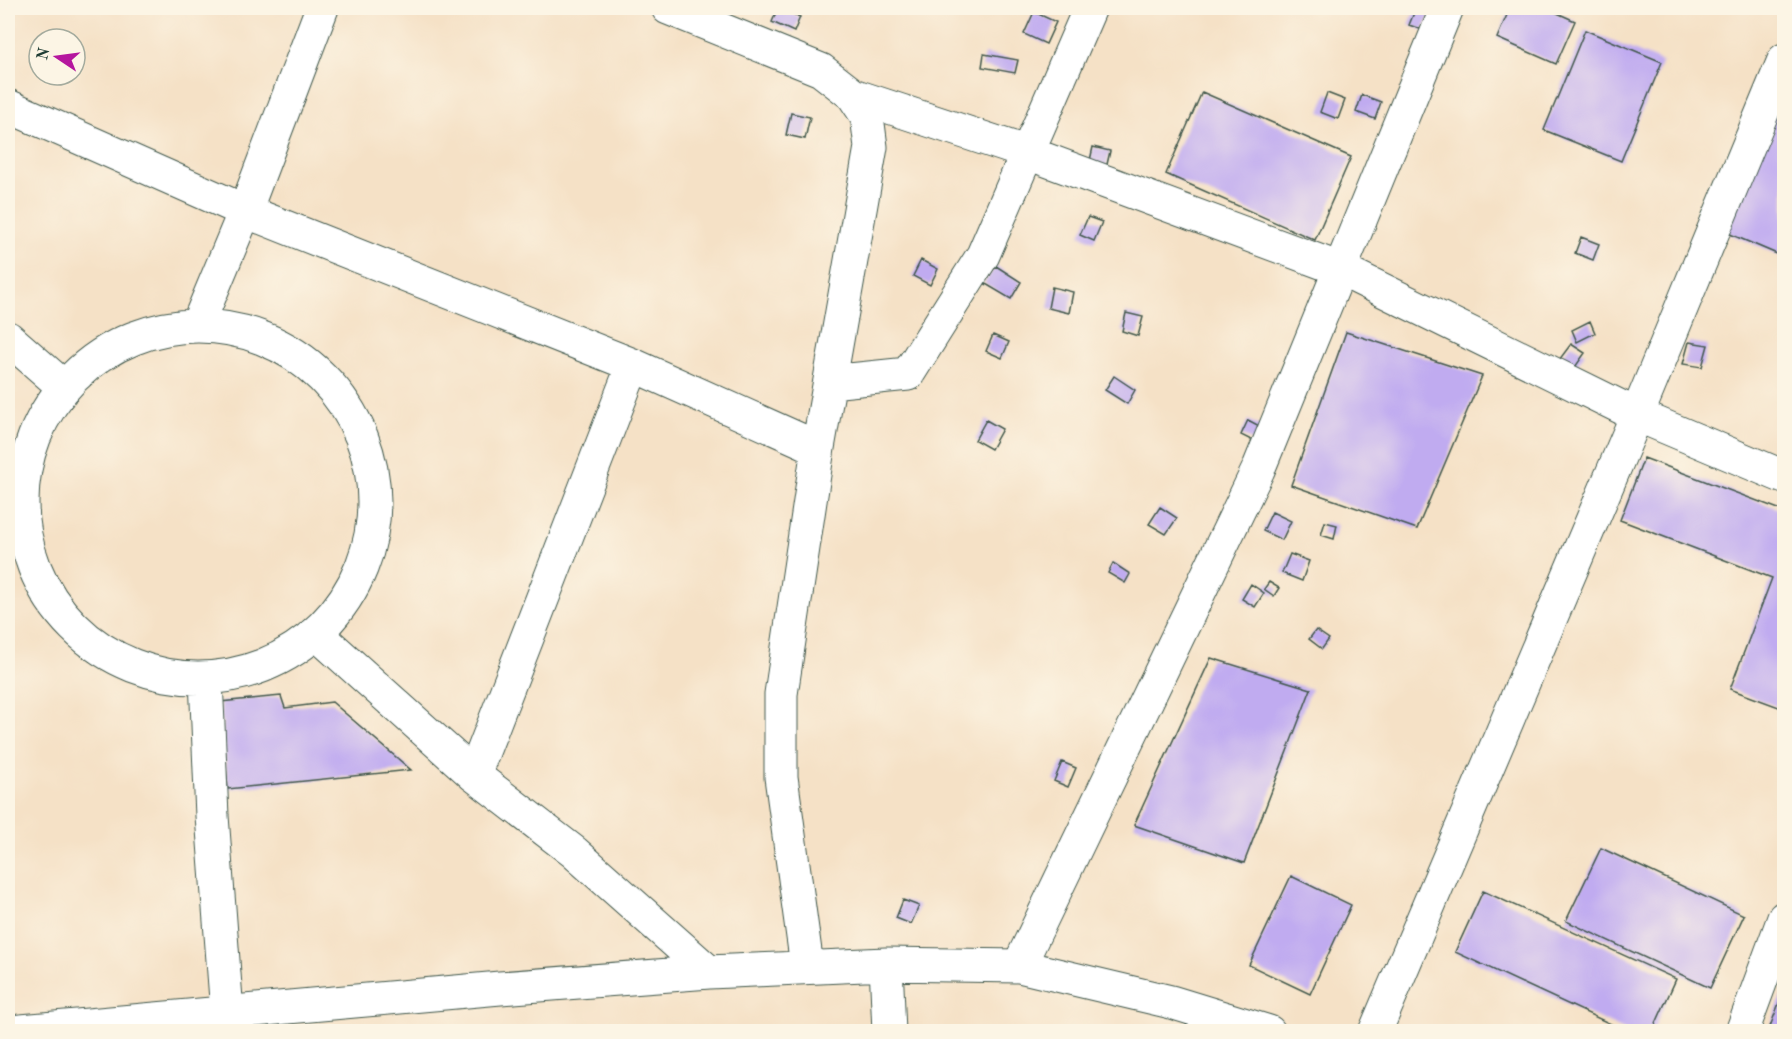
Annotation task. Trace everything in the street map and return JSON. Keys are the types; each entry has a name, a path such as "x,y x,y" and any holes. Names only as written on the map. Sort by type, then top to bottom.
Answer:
{"street":[{"path":"198,324 245,211 322,8"},
{"path":"668,8 731,19 821,70 853,95 867,116 871,147 818,448 781,694 782,777 807,966"},
{"path":"830,382 908,374 983,255 1090,8"},
{"path":"1019,966 1258,470 1447,8"},
{"path":"1375,1032 1785,60"},
{"path":"853,95 1028,153 1340,269 1637,415 1785,477"},
{"path":"8,106 245,211 633,365 818,448"},
{"path":"198,324 251,332 298,355 337,392 363,438 374,490 370,543 350,592 316,633 274,661 246,672 206,679 161,675 129,664 118,660 80,635 51,600 30,559 21,514 24,468 39,425 64,387 92,360 124,340 160,328 198,324"},
{"path":"8,338 64,387"},
{"path":"474,775 633,365"},
{"path":"316,633 474,775 574,852 709,972"},
{"path":"206,679 212,816 227,1013"},
{"path":"1742,1032 1785,918"},
{"path":"886,963 889,1032"},
{"path":"10,1032 227,1013 301,1019 500,988 709,972 886,963 1019,966 1174,1017 1269,1032"}],"building":[{"path":"778,8 800,17 794,32 772,22"},
{"path":"1416,8 1431,13 1423,30 1409,25"},
{"path":"1510,8 1546,8 1575,21 1556,64 1497,38"},
{"path":"1034,12 1056,22 1046,44 1024,34"},
{"path":"1585,30 1662,62 1621,161 1544,130"},
{"path":"984,54 1018,60 1015,73 982,67"},
{"path":"1784,88 1784,257 1723,231"},
{"path":"1202,92 1351,157 1315,240 1166,174"},
{"path":"1327,93 1345,100 1338,119 1320,112"},
{"path":"1362,95 1381,102 1375,119 1356,112"},
{"path":"791,113 810,117 805,139 786,135"},
{"path":"1093,147 1110,151 1106,169 1089,165"},
{"path":"1088,217 1102,222 1094,241 1080,235"},
{"path":"1581,237 1599,244 1593,260 1575,253"},
{"path":"921,260 938,269 930,285 913,276"},
{"path":"996,266 1021,282 1011,299 984,283"},
{"path":"1052,287 1073,292 1069,313 1048,308"},
{"path":"1126,313 1143,317 1138,336 1122,331"},
{"path":"1590,321 1595,333 1577,342 1572,330"},
{"path":"1346,332 1482,376 1417,529 1291,485"},
{"path":"993,335 1009,342 1002,358 986,351"},
{"path":"1689,342 1708,345 1702,367 1683,364"},
{"path":"1571,344 1585,353 1573,370 1559,360"},
{"path":"1114,376 1135,390 1127,404 1105,390"},
{"path":"986,420 1002,429 991,449 975,440"},
{"path":"1248,420 1265,429 1257,443 1241,435"},
{"path":"1644,458 1784,511 1784,709 1730,689 1772,578 1620,520"},
{"path":"1160,507 1177,518 1166,534 1149,524"},
{"path":"1272,512 1291,521 1282,540 1263,531"},
{"path":"1325,522 1337,525 1334,539 1321,535"},
{"path":"1290,554 1309,561 1302,581 1282,573"},
{"path":"1113,563 1130,574 1125,583 1108,573"},
{"path":"1269,582 1279,588 1274,596 1264,589"},
{"path":"1251,584 1264,593 1255,607 1242,599"},
{"path":"1316,630 1329,639 1322,649 1309,639"},
{"path":"1211,658 1311,689 1244,863 1134,825"},
{"path":"281,696 285,708 332,702 411,770 228,789 220,702"},
{"path":"1062,762 1076,768 1068,787 1054,781"},
{"path":"1601,848 1744,915 1710,988 1566,921"},
{"path":"1291,876 1351,905 1310,994 1249,965"},
{"path":"1483,891 1676,979 1652,1032 1628,1032 1455,952"},
{"path":"903,900 919,906 911,924 896,918"},
{"path":"1784,990 1784,1032 1768,1032"}]}
